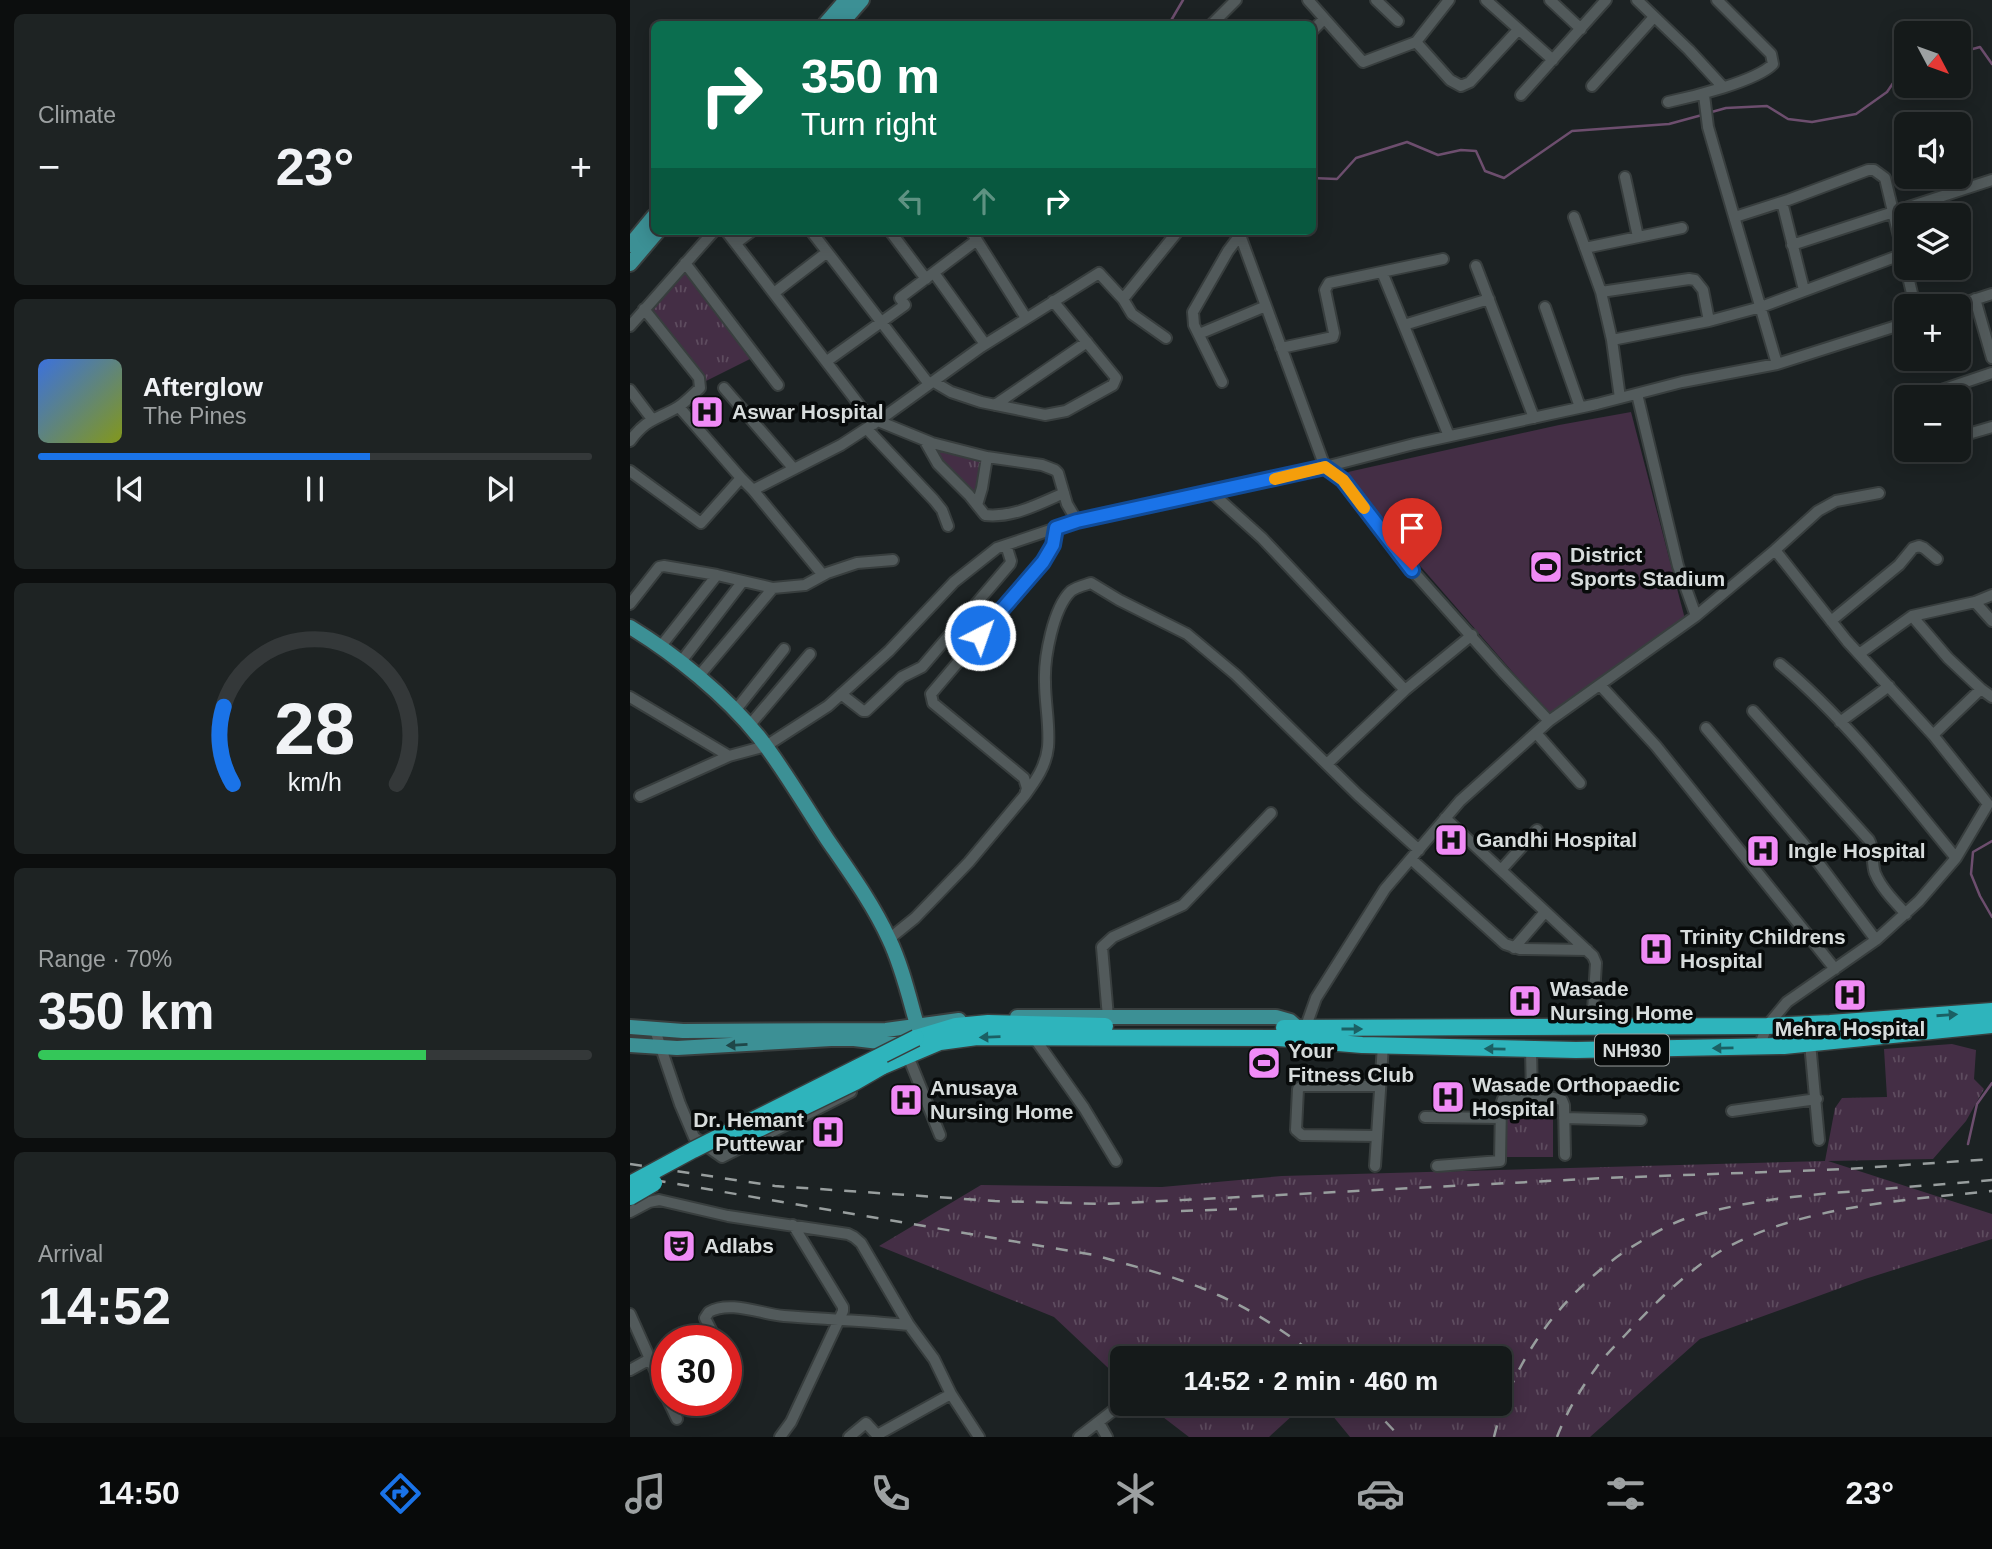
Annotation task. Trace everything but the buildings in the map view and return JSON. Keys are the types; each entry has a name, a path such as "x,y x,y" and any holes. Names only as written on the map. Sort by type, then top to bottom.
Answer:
{"highway":[{"name":"NH930","path":"630,1184 916,1038 956,1026 988,1023 1296,1029 1767,1026 1988,1018"},
{"name":"NH930","path":"630,1197 692,1161 881,1067 940,1042 977,1037 1278,1038 1383,1045 1576,1050 1759,1047 1810,1043 1988,1018"}],"main road":[{"path":"828,21 846,0"},
{"path":"844,21 862,0"},
{"path":"630,245 651,220"},
{"path":"630,264 655,235"},
{"path":"630,627 661,646 698,677 735,711 766,746 889,939 917,1025"},
{"path":"630,1027 683,1031 886,1030 969,1019 1023,1016 1276,1017 1290,1021 1296,1029"},
{"path":"630,1045 677,1048 831,1039 927,1048"}],"street":[{"path":"1215,21 1236,0"},
{"path":"1308,0 1363,62 1416,42 1449,0"},
{"path":"1486,0 1553,60"},
{"path":"1550,0 1581,29"},
{"path":"1521,95 1606,0"},
{"path":"1637,0 1723,87"},
{"path":"1668,102 1704,95 1771,66 1771,54 1717,0"},
{"path":"1381,2 1398,20"},
{"path":"1592,86 1654,17"},
{"path":"1316,27 1324,19"},
{"path":"1416,42 1450,80 1461,86 1471,82 1518,30"},
{"path":"1704,95 1708,127 1777,364"},
{"path":"1735,217 1874,170 1885,178 1894,216"},
{"path":"1625,177 1638,237"},
{"path":"1792,245 1992,180"},
{"path":"1782,202 1804,290"},
{"path":"1574,217 1601,292 1612,340 1620,398"},
{"path":"1585,248 1682,228"},
{"path":"630,326 710,235"},
{"path":"729,235 873,425 942,510 948,526"},
{"path":"736,243 747,235"},
{"path":"814,235 931,383 965,397 1045,415 1058,414 1113,385 1116,378 1053,301"},
{"path":"894,235 985,344"},
{"path":"1123,299 1175,235"},
{"path":"1222,382 1194,324 1193,312 1240,235"},
{"path":"1242,235 1325,467 1343,480 1412,570 1549,721"},
{"path":"827,361 905,305 900,298 930,276 974,236 1026,318"},
{"path":"774,293 826,253"},
{"path":"1612,340 1709,321 1761,307 1894,257"},
{"path":"1281,348 1331,339 1334,333 1325,290 1332,282 1443,259"},
{"path":"685,263 778,385"},
{"path":"1476,265 1534,418"},
{"path":"1382,272 1449,436"},
{"path":"753,489 841,445 985,344 1099,273 1123,299 1132,314 1166,338"},
{"path":"1601,292 1695,280 1703,290 1709,321"},
{"path":"1971,300 1992,293"},
{"path":"1404,325 1489,299"},
{"path":"1975,299 1992,358"},
{"path":"1199,334 1266,306"},
{"path":"1545,307 1580,407"},
{"path":"630,441 652,419 679,407 700,388 701,381 644,309"},
{"path":"640,796 729,756 766,746 828,706 889,651 954,582 997,548 1077,521 1325,467 1682,382 1777,364 1894,327"},
{"path":"995,405 1087,342"},
{"path":"1957,385 1992,373"},
{"path":"724,388 794,469"},
{"path":"630,390 652,419"},
{"path":"1637,394 1678,566 1696,616"},
{"path":"679,407 753,489 823,575"},
{"path":"873,425 987,457 1050,468 1058,473 1077,521"},
{"path":"1971,434 1992,428"},
{"path":"925,441 938,464 977,505 981,513 988,516 1035,507 1064,493"},
{"path":"977,505 987,457"},
{"path":"630,471 701,523 741,478"},
{"path":"1211,492 1262,538 1405,690"},
{"path":"1296,1029 1385,890 1460,801 1549,721 1696,616 1818,511 1836,501 1879,493"},
{"path":"1025,795 1027,788 1024,778 933,703 931,694 1043,562 1053,545 1056,528"},
{"path":"841,694 866,711 902,677 922,667 1010,564 1006,545"},
{"path":"1831,621 1899,565 1913,548 1924,548 1937,559"},
{"path":"1775,550 1859,654 1933,734 1988,804"},
{"path":"630,604 659,567 669,566 773,588 804,586 823,575 857,563 894,560"},
{"path":"661,646 717,575"},
{"path":"680,663 743,581"},
{"path":"889,939 915,918 969,862 1041,774 1048,749 1045,681 1050,636 1062,603 1073,589 1091,583 1187,634 1236,675 1500,940 1514,948 1587,950"},
{"path":"698,677 773,588"},
{"path":"1859,654 1912,616 1975,603 1992,595"},
{"path":"1975,603 1992,621"},
{"path":"1912,616 1943,652 1992,697"},
{"path":"1327,764 1405,690 1472,635"},
{"path":"735,711 784,649"},
{"path":"749,726 810,654"},
{"path":"1780,664 1812,691 1956,858"},
{"path":"1600,685 1656,746 1835,969"},
{"path":"1840,722 1889,686"},
{"path":"1933,734 1981,689"},
{"path":"630,697 729,756"},
{"path":"1753,711 1869,840 1873,849 1872,863 1876,877 1906,914"},
{"path":"1706,728 1808,849 1876,940"},
{"path":"1536,733 1580,783"},
{"path":"1759,1047 1767,1026 1787,1002 1876,940 1906,914 1956,858 1988,804 1992,792"},
{"path":"1108,1017 1102,947 1105,943 1183,905 1271,813"},
{"path":"1446,818 1587,950 1596,963 1592,1027"},
{"path":"1501,870 1536,830"},
{"path":"1514,948 1545,912"},
{"path":"655,1030 694,1137 722,1157 825,1107 902,1058 940,1135"},
{"path":"1033,1036 1084,1108 1116,1161"},
{"path":"1810,1043 1819,1140"},
{"path":"1375,1166 1383,1045"},
{"path":"1531,1049 1532,1097"},
{"path":"1377,1136 1302,1135 1296,1130 1298,1089 1303,1086 1379,1086"},
{"path":"1437,1166 1500,1161 1503,1099 1532,1097 1562,1100 1565,1155"},
{"path":"1732,1111 1817,1099"},
{"path":"1425,1117 1501,1118"},
{"path":"1564,1118 1641,1120"},
{"path":"630,1212 659,1200 728,1216 848,1234 857,1239 909,1325 934,1359 951,1394 979,1437"},
{"path":"785,1435 843,1307 793,1225"},
{"path":"708,1325 705,1318 709,1312 733,1307 780,1316 909,1325"},
{"path":"630,1314 650,1359 630,1370"},
{"path":"849,1437 866,1423 877,1435 951,1394"},
{"path":"1079,1437 1110,1414"},
{"path":"1099,1423 1107,1437"}],"green space":[{"path":"686,267 752,358 706,381 651,308"},
{"name":"District Sports Stadium","path":"1631,412 1685,619 1549,714 1361,498 1348,472 1559,425"},
{"path":"930,445 985,458 975,500 939,461"},
{"path":"1952,1044 1976,1050 1974,1079 1984,1089 1966,1121 1933,1159 1828,1161 1992,1214 1992,1239 1865,1279 1700,1339 1590,1437 1350,1437 1333,1416 1512,1416 1512,1346 1110,1346 1110,1370 1054,1317 879,1246 981,1185 1162,1187 1282,1176 1825,1161 1835,1108 1842,1098 1887,1097 1884,1049"},
{"path":"1503,1102 1553,1102 1553,1157 1503,1157"},
{"path":"1162,1416 1292,1416 1269,1437 1189,1437"}],"waterway":[{"path":"1171,21 1183,0"},
{"path":"1971,49 1980,47 1992,64"},
{"path":"1708,113 1726,108 1767,106 1788,119 1812,122 1856,114 1887,92 1894,82"},
{"path":"1316,178 1337,179 1356,158 1407,142 1438,155 1461,150 1476,151 1485,171 1504,178 1572,131 1669,124 1702,115"},
{"path":"1992,841 1973,852 1971,874 1992,917"},
{"path":"1968,1144 1977,1104 1992,1083"}],"railway":[{"path":"630,1164 775,1186 995,1201 1105,1204 1606,1178 1847,1169 1992,1159"},
{"path":"630,1176 1094,1255 1173,1278 1218,1295 1245,1308 1303,1346"},
{"path":"1494,1437 1514,1380 1544,1329 1583,1285 1630,1248 1665,1228 1708,1212 1772,1200 1992,1180"},
{"path":"1557,1437 1579,1392 1607,1354 1673,1287 1724,1249 1754,1235 1820,1214 1890,1202 1992,1191"},
{"path":"1181,1211 1237,1209"},
{"path":"1380,1416 1400,1437"}],"slow traffic":[{"path":"1275,479 1325,467 1343,480 1364,508"}],"place":[{"name":"Aswar Hospital","path":"707,412"},
{"name":"District Sports Stadium","path":"1546,567"},
{"name":"Gandhi Hospital","path":"1451,840"},
{"name":"Ingle Hospital","path":"1763,851"},
{"name":"Trinity Childrens Hospital","path":"1656,949"},
{"name":"Mehra Hospital","path":"1850,995"},
{"name":"Wasade Nursing Home","path":"1525,1001"},
{"name":"Your Fitness Club","path":"1264,1063"},
{"name":"Wasade Orthopaedic Hospital","path":"1448,1097"},
{"name":"Anusaya Nursing Home","path":"906,1100"},
{"name":"Dr. Hemant Puttewar","path":"828,1132"},
{"name":"Adlabs","path":"679,1246"}],"route":[{"path":"980,635 1043,562 1053,545 1056,528 1077,521 1325,467 1343,480 1412,570"}]}
